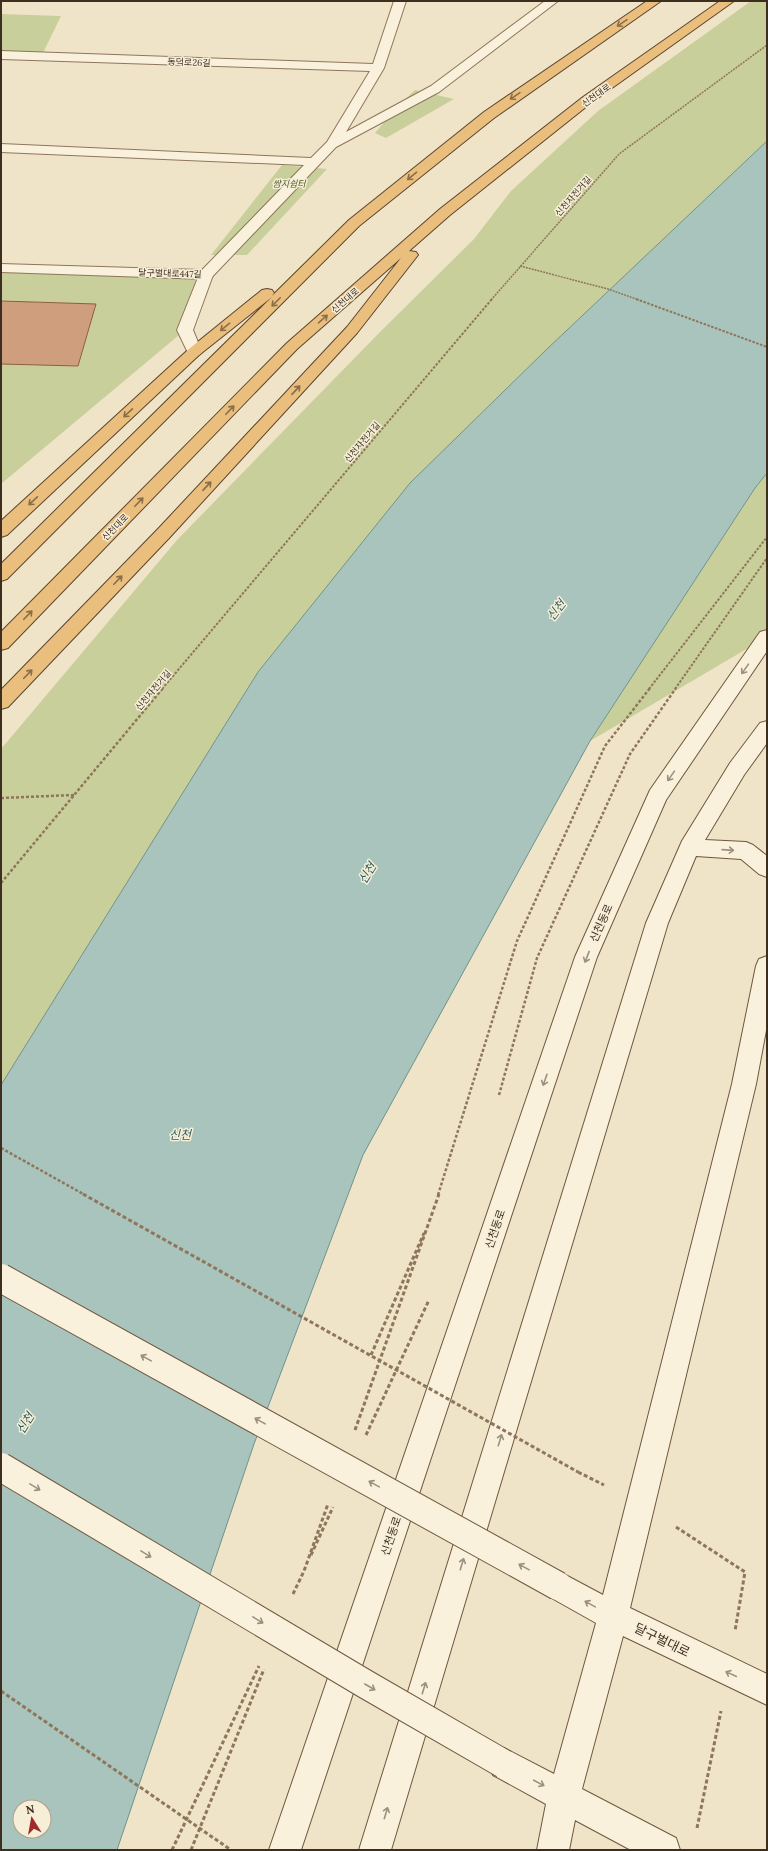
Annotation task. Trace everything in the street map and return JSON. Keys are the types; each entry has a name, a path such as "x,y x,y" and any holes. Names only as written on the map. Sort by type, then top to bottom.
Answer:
{"highway":[{"path":"1,531 194,352 489,115 655,1"},
{"name":"신천대로","path":"1,643 292,346 445,212 587,100 728,1"},
{"path":"1,702 164,533 352,330 445,212"},
{"path":"1,575 354,223"}],"main road":[{"name":"달구벌대로447길","path":"1,268 206,275 332,144 378,68 400,1"},
{"path":"332,144 435,89 552,1"},
{"name":"동덕로26길","path":"1,56 378,68"},
{"path":"1,148 316,162"},
{"path":"194,352 185,330 206,275"},
{"name":"신천동로","path":"285,1850 586,957 658,796 767,637"},
{"path":"375,1850 658,923 689,847 737,769 767,728"},
{"path":"689,847 746,851 767,868"},
{"path":"553,1850 564,1796 613,1616 744,1084 767,966"},
{"name":"달구벌대로","path":"1,1278 613,1616 767,1690"},
{"path":"1,1467 367,1686 504,1764 664,1850"}],"path":[{"name":"신천자전거길","path":"1,883 246,589 520,266 619,154 767,45"},
{"path":"520,266 608,290 767,347"},
{"path":"354,1431 434,1209 517,941 605,746 767,537"},
{"path":"497,1101 537,958 630,754 767,558"},
{"path":"1,798 74,795"},
{"path":"1,1148 578,1472"},
{"path":"371,1355 434,1209"},
{"path":"363,1443 432,1293"},
{"path":"304,1571 331,1497"},
{"path":"291,1600 337,1500"},
{"path":"172,1850 260,1664"},
{"path":"191,1850 265,1666"},
{"path":"1,1691 232,1850"}],"green space":[{"path":"751,1 767,1 767,141 547,349 410,483 258,672 1,1085 1,749 177,540 380,332 474,239 511,191 598,111"},
{"path":"1,14 61,16 41,57 1,55"},
{"path":"415,90 454,99 386,138 375,133 399,105"},
{"name":"쌈지쉼터","path":"282,165 327,169 247,255 211,255"},
{"path":"1,268 206,275 185,330 1,484"},
{"path":"767,473 767,637 590,741 755,488"}],"water":[{"name":"신천","path":"767,141 767,473 755,488 590,741 363,1155 254,1444 117,1850 1,1850 1,1085 258,672 410,483 547,349"}],"building":[{"path":"1,301 96,304 78,366 1,364"}]}
